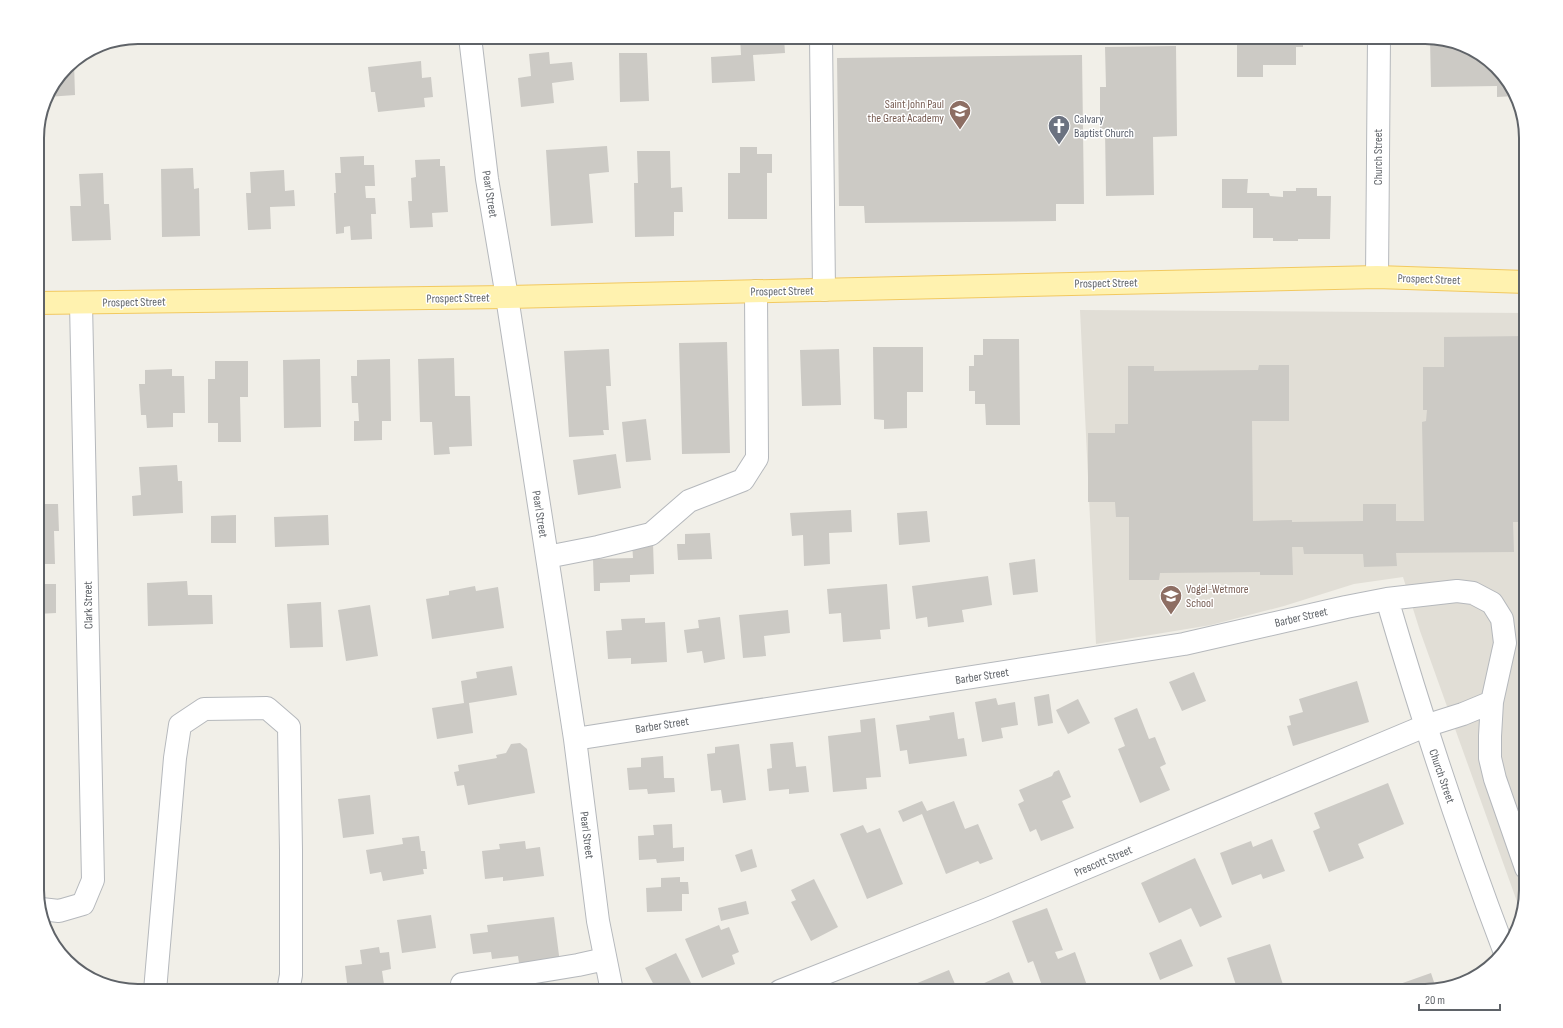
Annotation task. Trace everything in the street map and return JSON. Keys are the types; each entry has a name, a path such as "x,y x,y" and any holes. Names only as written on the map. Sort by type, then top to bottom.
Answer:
{"main road":[{"name":"Prospect Street","path":"44,303 507,297 1377,278 1519,282"}],"street":[{"name":"Pearl Street","path":"471,44 487,179 507,297 575,739 598,921 611,984"},
{"path":"822,44 824,290"},
{"name":"Church Street","path":"1377,278 1379,44"},
{"path":"547,556 598,547 651,534 689,501 743,480 757,458 756,291"},
{"name":"Clark Street","path":"47,910 59,911 83,904 94,880 81,303"},
{"name":"Barber Street","path":"575,739 1184,644 1387,599 1457,592 1473,593 1492,603 1502,619 1505,643 1490,714 1490,750 1494,779 1519,849"},
{"name":"Church Street","path":"1387,599 1425,726 1478,883 1502,944"},
{"name":"Prescott Street","path":"798,984 988,909 1425,726 1463,714 1492,702"},
{"path":"156,984 175,758 180,725 204,708 267,708 289,727 291,920 291,975 289,984"},
{"path":"462,984 606,959"}],"shaded area":[{"name":"Vogel-Wetmore School","path":"1080,310 1519,313 1519,890 1518,904 1420,631 1403,577 1354,584 1284,606 1211,625 1096,644"}],"building":[{"path":"740,44 784,44 785,53 753,55 755,81 712,83 711,57 741,55"},
{"path":"1237,44 1303,44 1303,47 1296,47 1296,65 1263,65 1263,77 1237,77"},
{"path":"1430,44 1449,47 1461,51 1482,63 1500,81 1509,96 1497,97 1497,86 1431,87"},
{"path":"1176,46 1177,136 1153,137 1154,195 1106,196 1105,129 1100,129 1100,87 1106,87 1105,47"},
{"path":"549,52 550,64 572,62 574,80 552,83 554,103 521,107 518,78 531,76 529,54"},
{"path":"619,53 647,53 649,101 620,102"},
{"name":"Saint John Paul the Great Academy","path":"1082,55 1084,204 1056,204 1056,221 865,223 864,206 839,206 837,58"},
{"path":"421,61 422,78 431,77 433,97 424,98 425,107 378,112 375,92 371,92 368,67"},
{"path":"74,70 75,95 54,97 67,76"},
{"path":"607,146 609,172 589,174 593,223 551,226 546,150"},
{"path":"740,147 757,147 757,154 772,154 772,173 767,173 767,219 728,219 728,173 740,173"},
{"path":"637,151 670,151 671,188 682,187 683,212 674,212 674,236 635,237 634,183 638,183"},
{"path":"364,156 364,165 374,165 375,186 365,186 366,198 375,198 376,214 371,214 372,239 351,240 350,226 344,227 344,233 336,234 334,193 336,193 335,173 341,173 340,157"},
{"path":"440,159 440,166 445,166 448,212 432,213 433,227 410,228 408,201 412,201 411,178 416,177 415,160"},
{"path":"193,168 194,189 199,188 200,236 162,237 161,169"},
{"path":"284,170 285,191 294,190 295,206 270,207 271,229 248,230 246,193 251,193 250,172"},
{"path":"103,173 104,204 109,204 111,240 72,241 70,206 81,206 79,174"},
{"path":"1222,179 1248,179 1247,193 1269,193 1270,196 1283,197 1283,191 1296,191 1296,188 1317,188 1317,196 1331,196 1330,239 1273,241 1273,238 1253,238 1253,208 1222,208"},
{"path":"1519,336 1519,522 1513,522 1514,552 1396,553 1397,566 1364,567 1363,554 1304,554 1303,547 1292,547 1293,575 1260,575 1260,572 1160,573 1159,580 1129,580 1129,517 1116,517 1115,502 1088,502 1088,433 1115,433 1115,424 1128,424 1128,366 1154,366 1154,371 1258,370 1259,365 1289,365 1289,421 1252,421 1253,521 1363,521 1363,504 1396,504 1396,521 1424,521 1422,422 1426,421 1427,410 1423,410 1423,367 1444,367 1444,337"},
{"path":"983,339 1019,339 1020,425 986,425 985,404 975,404 975,391 969,391 969,366 974,366 974,355 983,355"},
{"path":"727,342 730,453 682,454 679,343"},
{"path":"873,347 923,347 923,392 907,392 907,428 884,429 884,420 874,419"},
{"path":"609,349 611,386 606,386 609,430 603,430 604,435 569,437 564,351"},
{"path":"839,349 841,405 802,406 800,350"},
{"path":"454,358 455,396 470,396 472,446 449,447 450,454 434,455 432,422 420,422 418,359"},
{"path":"320,359 321,427 284,428 283,360"},
{"path":"390,359 391,421 382,421 382,440 354,441 354,421 359,421 358,403 352,403 351,376 357,376 357,360"},
{"path":"215,361 248,361 248,397 240,397 241,442 218,442 218,423 208,423 208,379 215,379"},
{"path":"172,369 172,376 184,376 185,413 173,413 173,427 147,428 146,415 141,415 139,384 145,384 145,370"},
{"path":"646,419 651,460 626,462 622,422"},
{"path":"616,454 621,488 578,495 573,460"},
{"path":"177,465 178,481 182,481 183,513 133,516 132,496 141,495 139,467"},
{"path":"44,504 58,504 59,531 54,531 55,564 44,564"},
{"path":"851,510 852,532 829,533 830,564 804,566 803,535 792,536 790,513"},
{"path":"927,511 930,542 899,545 897,513"},
{"path":"236,515 236,543 211,543 211,516"},
{"path":"328,515 329,545 275,547 274,517"},
{"path":"710,533 712,559 678,560 677,544 685,544 685,534"},
{"path":"632,543 653,543 654,574 630,575 630,582 600,583 600,591 594,591 593,559 633,558"},
{"path":"1035,559 1038,592 1013,595 1009,563"},
{"path":"988,576 992,605 962,610 964,622 928,627 927,617 916,619 912,586"},
{"path":"187,581 188,595 212,595 213,624 148,626 147,583"},
{"path":"44,584 56,584 56,613 44,614"},
{"path":"887,584 890,629 880,630 881,639 843,642 841,613 829,614 827,589"},
{"path":"475,586 476,591 498,587 504,628 432,639 426,599 449,595 449,591"},
{"path":"321,602 323,647 290,648 287,604"},
{"path":"370,605 378,656 346,661 338,610"},
{"path":"788,610 790,633 764,636 766,656 743,658 739,615"},
{"path":"720,617 725,659 704,663 702,651 687,653 684,630 699,628 698,620"},
{"path":"645,618 645,623 665,622 667,662 631,664 631,658 608,659 606,631 622,630 621,619"},
{"path":"512,666 517,695 469,703 473,733 437,739 432,708 464,703 461,681 477,678 476,672"},
{"path":"1194,672 1206,701 1182,711 1169,682"},
{"path":"1357,681 1369,722 1293,746 1287,726 1291,725 1289,716 1303,712 1299,699"},
{"path":"1049,694 1053,723 1038,726 1034,697"},
{"path":"996,698 998,705 1015,702 1018,725 1001,728 1003,738 982,742 975,702"},
{"path":"1078,699 1090,723 1068,734 1056,710"},
{"path":"1137,708 1149,739 1155,737 1166,764 1160,767 1170,790 1140,803 1118,749 1125,746 1114,718"},
{"path":"954,712 958,739 964,738 967,756 909,764 907,750 900,751 896,725 930,720 929,716"},
{"path":"875,718 881,777 866,778 867,789 833,792 828,736 861,732 860,720"},
{"path":"793,742 796,767 806,766 809,792 789,794 789,789 769,791 767,769 772,768 770,744"},
{"path":"520,743 527,749 535,793 468,805 464,785 457,786 454,772 459,771 458,765 497,758 496,755 506,753 511,744"},
{"path":"739,744 746,800 723,803 721,790 711,791 707,754 715,753 715,747"},
{"path":"663,756 664,778 674,778 675,792 648,794 647,789 629,790 627,768 641,767 641,758"},
{"path":"1059,770 1071,797 1062,801 1074,828 1041,841 1036,829 1030,832 1018,804 1024,801 1019,790 1052,776 1054,772"},
{"path":"1388,783 1404,824 1358,844 1364,858 1329,872 1313,831 1320,828 1314,813"},
{"path":"370,795 374,834 343,838 338,799"},
{"path":"922,801 927,811 954,801 965,829 978,824 993,859 980,864 978,861 946,874 922,814 903,822 898,811"},
{"path":"672,824 673,848 684,847 684,861 657,863 656,859 639,860 638,836 654,835 653,825"},
{"path":"863,825 867,833 880,828 903,884 867,899 840,834"},
{"path":"419,836 421,851 425,851 427,869 423,869 424,874 383,881 381,872 370,874 366,850 403,844 402,838"},
{"path":"1272,839 1285,871 1263,879 1261,874 1232,885 1220,853 1251,841 1253,847"},
{"path":"525,841 526,849 540,847 544,876 503,881 503,877 485,879 482,851 500,849 499,844"},
{"path":"752,849 757,867 741,872 735,855"},
{"path":"1195,858 1222,917 1200,927 1191,908 1159,923 1141,883"},
{"path":"680,877 680,882 688,882 689,894 682,894 682,911 647,912 646,888 661,887 661,878"},
{"path":"814,879 838,927 811,941 791,902 796,900 791,890"},
{"path":"746,901 749,914 721,921 718,908"},
{"path":"1047,908 1063,950 1055,952 1058,959 1075,952 1086,984 1041,984 1033,961 1028,963 1012,921"},
{"path":"431,915 436,948 402,953 397,920"},
{"path":"554,917 560,963 548,960 519,963 518,956 492,959 491,952 473,954 470,934 488,932 487,925"},
{"path":"719,925 721,930 729,927 739,952 732,955 735,964 702,978 685,939"},
{"path":"1181,939 1193,966 1160,980 1149,953"},
{"path":"1270,944 1283,984 1236,984 1227,958"},
{"path":"379,947 380,953 389,952 391,969 382,971 384,984 347,984 345,966 362,964 360,950"},
{"path":"676,953 692,984 653,984 645,968"},
{"path":"949,970 955,984 915,984"},
{"path":"1009,972 1014,984 982,984"},
{"path":"1431,973 1434,983 1425,984 1400,984"}],"place":[{"name":"Saint John Paul the Great Academy","path":"960,130"},
{"name":"Calvary Baptist Church","path":"1059,146"},
{"name":"Vogel-Wetmore School","path":"1171,616"}]}
